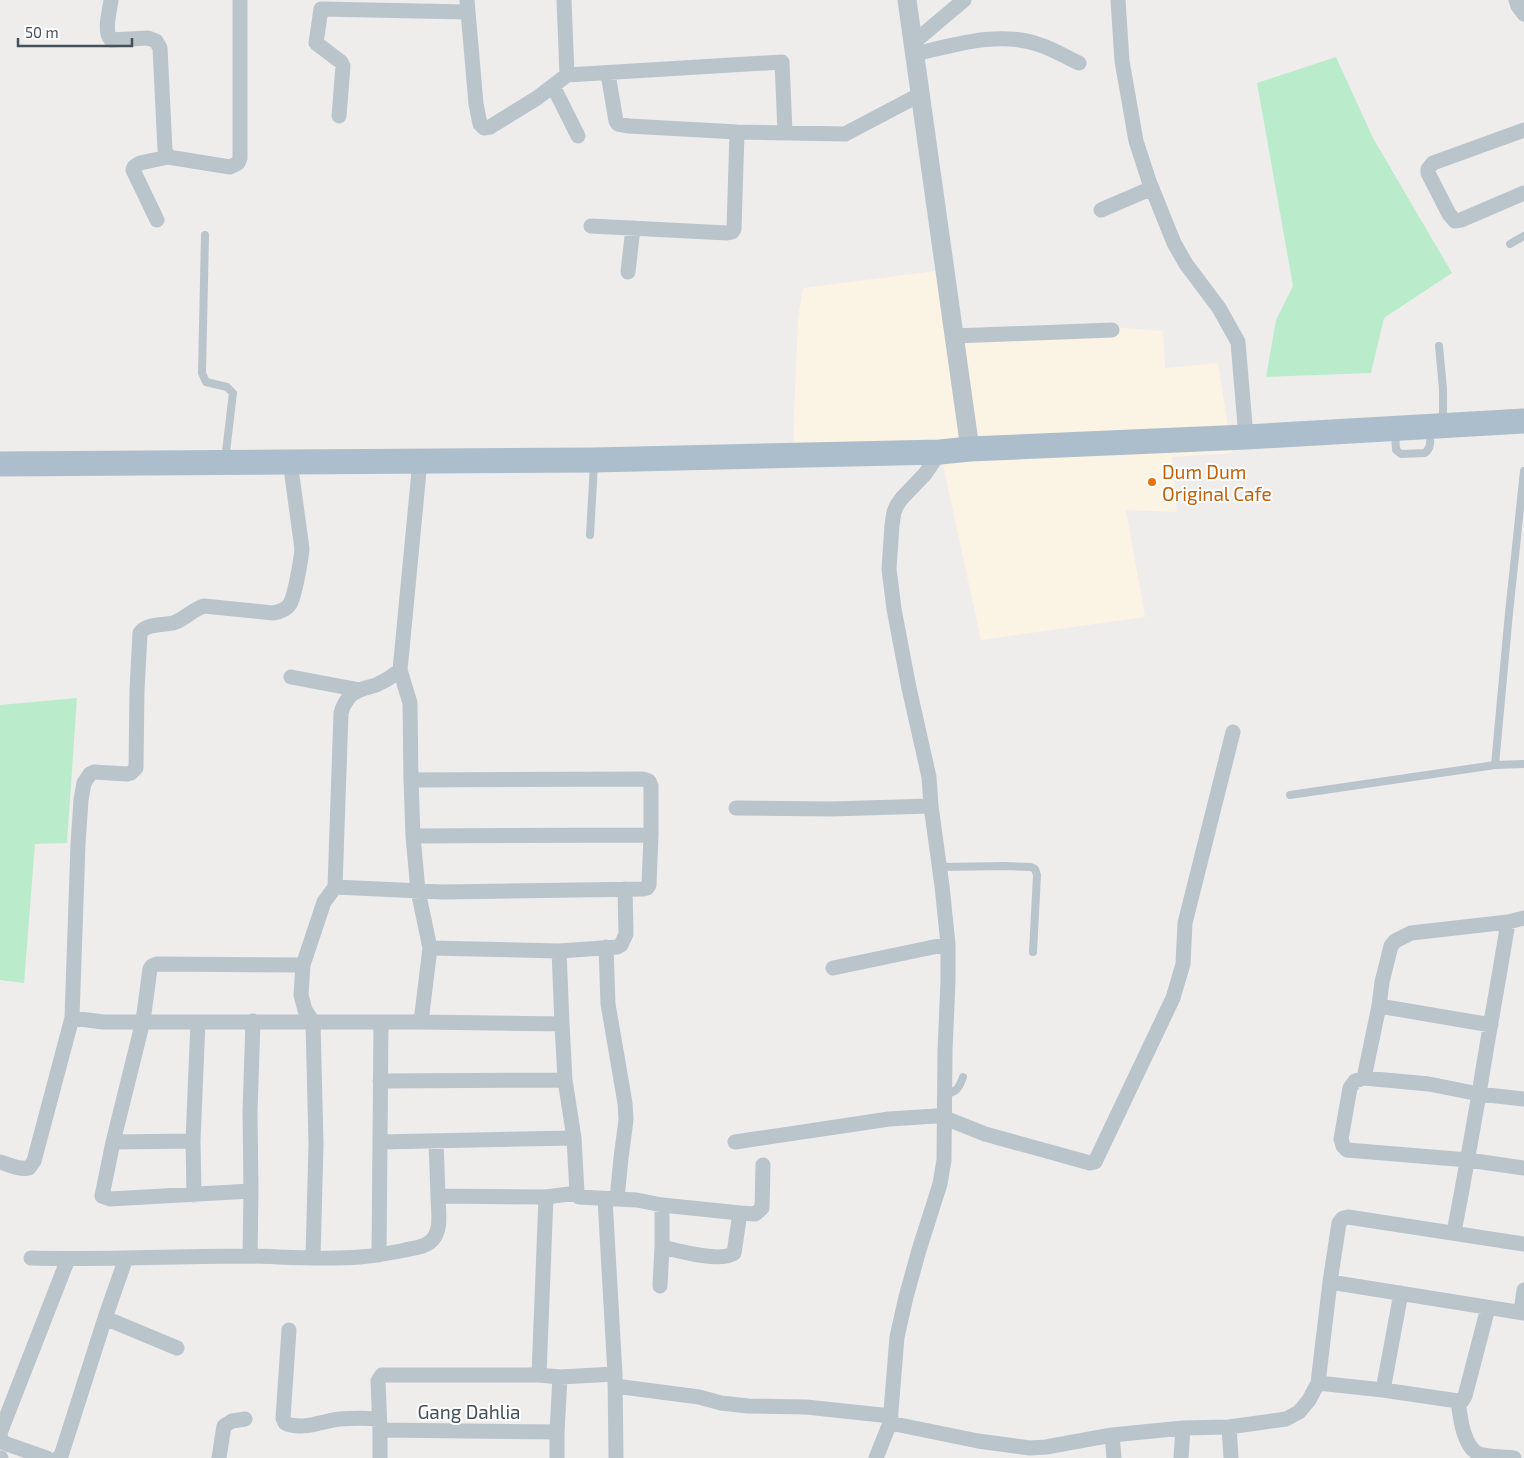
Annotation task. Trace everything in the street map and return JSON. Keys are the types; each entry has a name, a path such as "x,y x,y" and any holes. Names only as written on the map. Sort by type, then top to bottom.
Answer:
{"main road":[{"path":"0,464 594,460 954,450 1524,422"}],"street":[{"path":"111,0 107,31 111,40 148,38 156,41 160,48 165,150 168,157"},
{"path":"157,220 133,170 134,167 140,163 168,157 230,167 238,163 240,158 240,0"},
{"path":"564,0 567,75"},
{"path":"876,1458 890,1420 897,1337 906,1297 943,1176 948,982 948,944 929,777 907,679 894,609 889,569 892,524 897,505 925,474 954,450 954,336 907,0"},
{"path":"914,48 964,0"},
{"path":"1118,0 1122,60 1136,141 1174,243 1186,264 1219,308 1238,342 1246,437"},
{"path":"1516,0 1524,14"},
{"path":"339,116 343,66 341,62 316,43 321,9 467,6 476,104 480,124 484,128 490,127 537,98 567,75 782,62 785,132"},
{"path":"914,48 1005,38 1040,45 1078,62"},
{"path":"608,74 618,124 737,132 845,134 921,94"},
{"path":"553,86 578,136"},
{"path":"1524,130 1433,163 1428,168 1428,173 1449,214 1455,221 1524,193"},
{"path":"591,226 732,232 734,229 737,132"},
{"path":"1102,210 1152,188"},
{"path":"628,272 633,228"},
{"path":"954,336 1112,330"},
{"path":"0,1162 24,1169 29,1168 34,1161 72,1018 78,844 82,788 86,779 94,772 127,774 136,768 137,684 140,634 144,629 176,622 204,606 273,613 283,611 290,604 301,562 302,549 290,461"},
{"path":"420,461 400,670 410,703 413,836 418,891 430,948 421,1022"},
{"path":"313,1258 316,1144 313,1022 305,1010 301,995 303,965 324,902 334,887 341,714 345,700 360,690 374,686 389,678 400,670"},
{"path":"291,677 360,690"},
{"path":"735,1142 889,1119 923,1116 945,1118 985,1134 1090,1163 1095,1162 1173,998 1184,964 1185,922 1233,732"},
{"path":"334,887 418,891 643,890 649,885 651,786 649,781 643,779 411,780"},
{"path":"736,808 831,809 931,806"},
{"path":"413,836 651,835"},
{"path":"430,948 559,951 617,947 624,941 626,934 625,889"},
{"path":"1364,1078 1384,973 1391,946 1395,940 1411,933 1508,922 1524,918"},
{"path":"1454,1232 1492,1025 1508,922"},
{"path":"833,968 948,944"},
{"path":"606,948 608,1004 625,1102 626,1120 611,1199 616,1458"},
{"path":"559,951 565,1080 574,1138 576,1193 579,1197 637,1200 662,1205 755,1214 762,1208 763,1166"},
{"path":"251,1191 194,1196 105,1198 102,1196 113,1142 143,1021 152,966 157,964 303,965"},
{"path":"1379,1006 1492,1025"},
{"path":"72,1018 103,1022 562,1024"},
{"path":"194,1196 193,1141 198,1022"},
{"path":"250,1256 250,1112 253,1022"},
{"path":"379,1255 381,1022"},
{"path":"1524,1099 1479,1094 1429,1084 1364,1078 1355,1080 1350,1088 1341,1139 1343,1146 1347,1150 1468,1160 1524,1168"},
{"path":"380,1081 565,1080"},
{"path":"380,1142 574,1138"},
{"path":"113,1142 193,1141"},
{"path":"31,1258 359,1257 420,1247 430,1242 436,1236 438,1227 436,1141"},
{"path":"438,1196 546,1197 576,1193"},
{"path":"539,1375 546,1197"},
{"path":"660,1286 662,1205"},
{"path":"662,1247 693,1254 731,1256 734,1253 740,1213"},
{"path":"380,1458 378,1381 380,1376 385,1374 539,1375 615,1380 721,1403 748,1406 806,1407 890,1420 978,1441 1030,1448 1046,1447 1112,1435 1183,1428 1229,1427 1286,1419 1293,1417 1299,1412 1309,1400 1318,1383 1330,1282 1339,1223 1343,1218 1348,1217 1454,1232 1524,1244"},
{"path":"58,1458 62,1456 105,1318 126,1258"},
{"path":"47,1458 4,1443 0,1434 68,1259"},
{"path":"1330,1282 1523,1313 1524,1290"},
{"path":"1383,1390 1401,1292"},
{"path":"1318,1383 1462,1400 1465,1396 1488,1308"},
{"path":"105,1318 177,1348"},
{"name":"Gang Dahlia","path":"289,1330 284,1420 285,1423 290,1425 307,1426 340,1419 380,1425 557,1432"},
{"path":"557,1458 560,1377"},
{"path":"1458,1401 1460,1420 1467,1442 1473,1451 1481,1454 1514,1458"},
{"path":"219,1458 224,1426 232,1421 245,1419"},
{"path":"1229,1427 1230,1458"},
{"path":"1181,1458 1183,1428"},
{"path":"1112,1435 1114,1458"}],"lane":[{"path":"205,235 202,373 206,382 227,387 233,393 225,462"},
{"path":"1510,244 1524,236"},
{"path":"1436,426 1443,389 1439,346"},
{"path":"590,535 594,460"},
{"path":"1495,765 1524,471"},
{"path":"1290,795 1495,765 1524,764"},
{"path":"940,867 1006,866 1031,867 1035,869 1037,875 1034,952"},
{"path":"944,1095 957,1091 963,1077"}],"shaded area":[{"path":"951,269 963,338 1096,326 1163,331 1165,368 1218,363 1232,453 1172,457 1177,512 1126,510 1145,617 981,640 940,451 793,445 798,318 803,288"}],"green space":[{"path":"1336,57 1373,138 1452,273 1384,318 1371,373 1266,377 1276,320 1293,286 1257,83"},
{"path":"77,698 67,843 35,844 24,983 0,980 0,705"}],"place":[{"name":"Dum Dum Original Cafe","path":"1152,482"}]}
